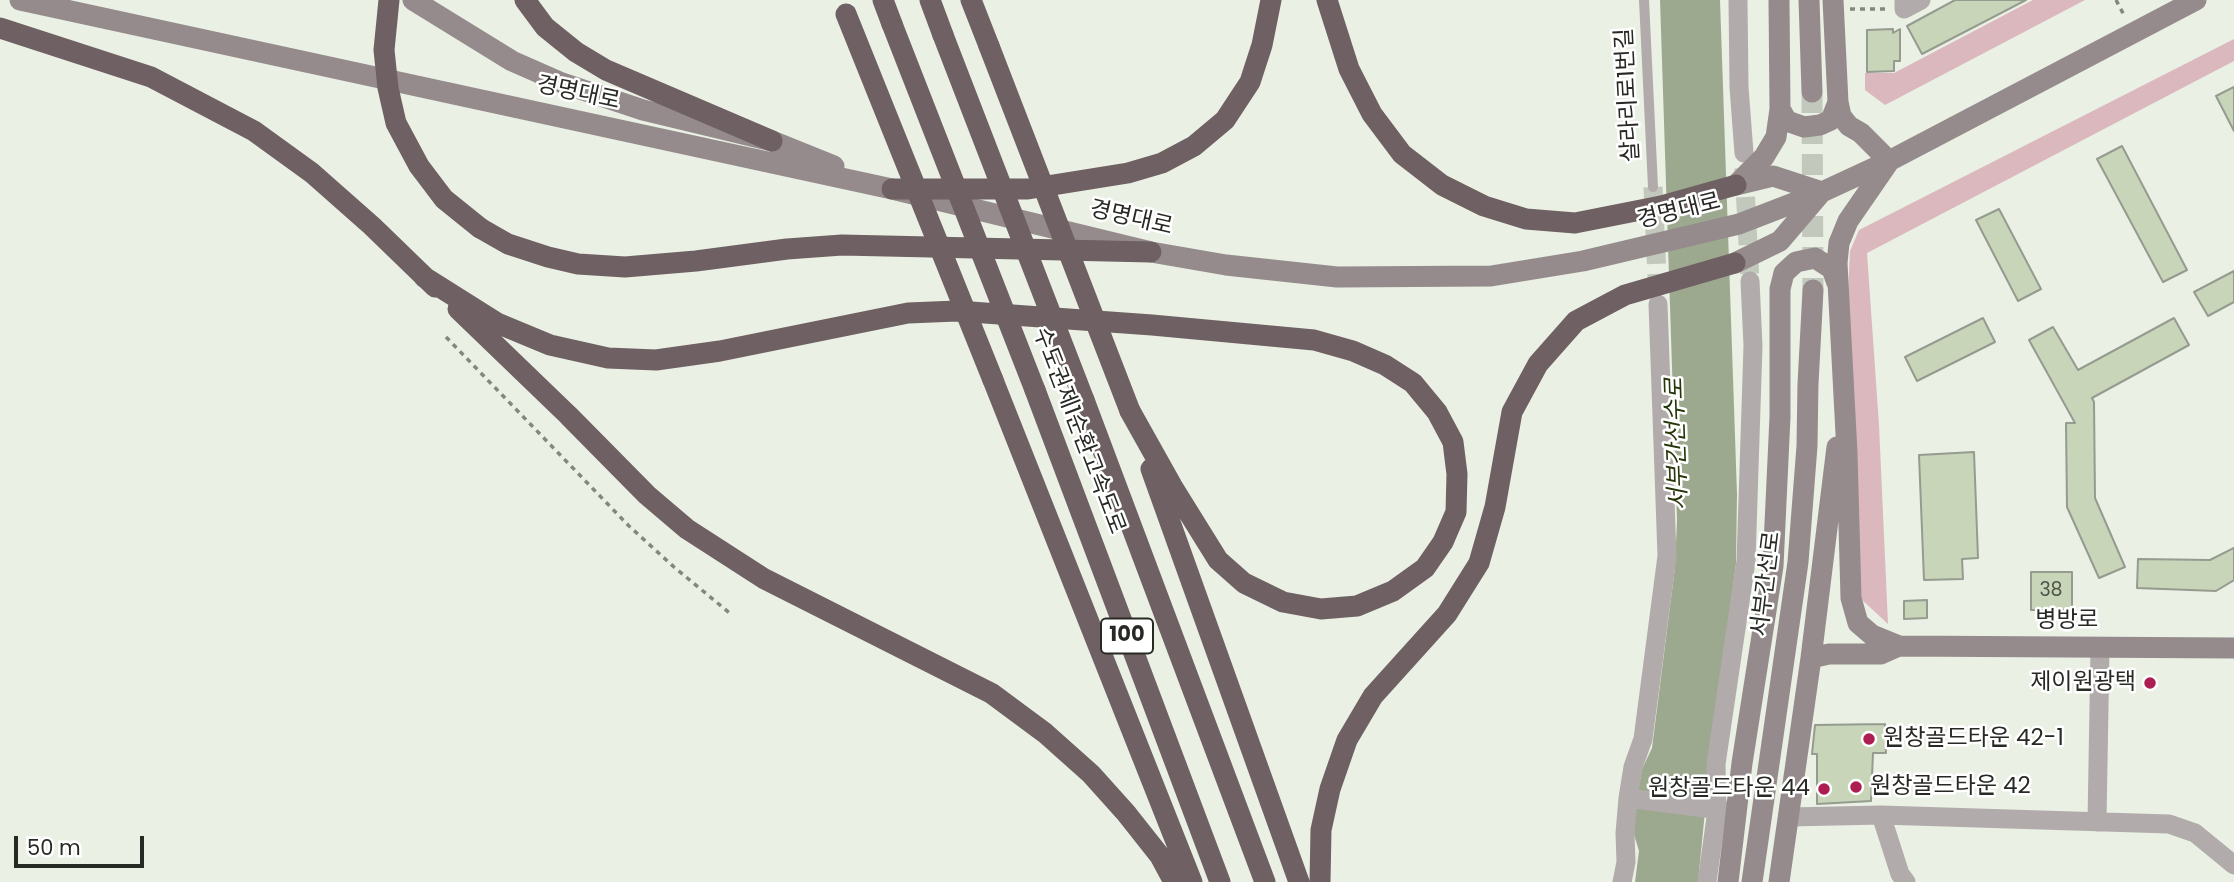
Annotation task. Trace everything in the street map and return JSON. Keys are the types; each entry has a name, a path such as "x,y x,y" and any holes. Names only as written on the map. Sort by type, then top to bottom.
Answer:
{"highway":[{"path":"389,0 384,50 388,88 396,122 419,166 443,199 480,228 508,244 578,264 625,267 787,249 842,246 1151,252"},
{"path":"525,0 545,27 576,52 606,70 772,141"},
{"name":"수도권제1순환고속도로","path":"883,0 1035,390 1220,882"},
{"name":"수도권제1순환고속도로","path":"930,0 1265,882"},
{"path":"971,0 1130,411 1299,882"},
{"path":"982,0 989,46"},
{"path":"892,189 1028,189 1128,173 1162,163 1194,146 1226,120 1250,82 1262,45 1271,0"},
{"path":"1327,0 1349,69 1372,114 1402,155 1442,185 1483,206 1526,219 1575,223 1657,197 1736,185"},
{"path":"843,7 1192,882"},
{"path":"0,28 151,77 254,131 312,173 372,226 647,495 687,529 763,578 991,693 1045,733 1091,774 1160,856 1174,882"},
{"path":"1320,882 1321,830 1330,789 1347,740 1373,696 1447,614 1479,563 1495,507 1512,412 1538,364 1576,321 1625,295 1735,263"},
{"path":"424,277 497,323 550,345 608,358 656,360 720,351 908,313 957,311 1314,340 1385,365 1413,383 1437,412 1453,442 1457,474 1455,512 1443,542 1426,568 1393,591 1357,606 1321,609 1283,602 1244,583 1218,559 1172,486 1130,411"}],"street":[{"name":"경명대로","path":"20,0 892,189 1151,252 1226,265 1338,277 1491,276 1583,261 1739,224 1822,192 1889,161 2196,0"},
{"path":"414,0 512,61 562,83 643,110 772,141 892,189"},
{"path":"1738,0 1739,87 1744,153"},
{"path":"1736,185 1770,148 1776,137 1780,109 1779,0"},
{"path":"1809,0 1811,92"},
{"path":"1833,5 1841,116 1889,161 1848,221 1839,243 1837,262 1851,598 1858,623 1872,635 1899,646"},
{"path":"1780,109 1787,121 1804,127 1831,120 1838,102"},
{"path":"1735,263 1780,241 1822,192 1773,176 1736,185"},
{"path":"1707,882 1719,810 1773,566 1780,417 1780,289 1784,274 1796,262 1815,258 1832,268 1840,292"},
{"path":"1735,263 1762,264 1769,268 1780,289"},
{"path":"1728,882 1716,764 1746,561 1753,346 1750,281"},
{"name":"서부간선로","path":"1752,882 1798,562 1807,446 1814,290"},
{"path":"1622,882 1633,767 1643,739 1667,556 1658,304"},
{"path":"1783,879 1836,454 1845,404"},
{"path":"1811,658 1829,654 1881,654 1899,646"},
{"name":"병방로","path":"1899,646 2234,648"},
{"path":"2097,822 2099,648"},
{"path":"1631,798 1719,810"},
{"path":"1790,817 1881,815 2169,824 2195,833 2234,865"},
{"path":"1881,815 1900,874 1906,882"}],"lane":[{"name":"살라리로1번길","path":"1644,0 1657,197"}],"path":[{"path":"1833,5 1910,3"},
{"path":"446,337 629,526 732,615"}],"shaded area":[{"path":"2033,0 2085,0 1885,105 1865,90 1865,73 1894,73"},
{"path":"2234,39 2234,61 1867,253 1879,425 1888,624 1860,598 1848,293 1850,251 1859,230"}],"water":[{"name":"서부간선수로","path":"1660,0 1720,0 1737,494 1736,564 1711,751 1698,882 1635,882 1639,851 1632,828 1642,769 1652,748 1675,567 1677,520"}],"building":[{"path":"1955,0 2026,0 1922,54 1907,26"},
{"path":"1893,29 1893,33 1900,29 1900,61 1894,61 1894,71 1867,72 1867,30"},
{"path":"2234,87 2234,131 2216,96"},
{"path":"2122,146 2187,270 2163,282 2097,159"},
{"path":"1999,209 2041,289 2018,301 1976,220"},
{"path":"2234,271 2234,302 2208,316 2194,292"},
{"path":"1983,318 1995,342 1917,381 1905,357"},
{"path":"2174,318 2189,345 2092,398 2095,498 2125,567 2099,578 2067,507 2066,423 2075,423 2029,340 2053,327 2078,370"},
{"path":"1974,452 1978,558 1962,559 1963,579 1924,580 1919,455"},
{"path":"2234,548 2234,580 2216,591 2137,588 2138,559 2210,560"},
{"path":"2031,572 2072,572 2072,610 2031,610"},
{"path":"1927,600 1927,618 1904,619 1904,601"},
{"path":"1885,724 1886,753 1873,753 1871,801 1817,804 1817,754 1812,754 1815,725"}],"tunnel":[{"path":"1812,92 1813,290"},
{"path":"1744,168 1750,281"},
{"path":"1653,187 1658,299"}],"place":[{"name":"제이원광택","path":"2150,683"},
{"name":"원창골드타운 42-1","path":"1869,739"},
{"name":"원창골드타운 42","path":"1856,787"},
{"name":"원창골드타운 44","path":"1824,789"}]}
